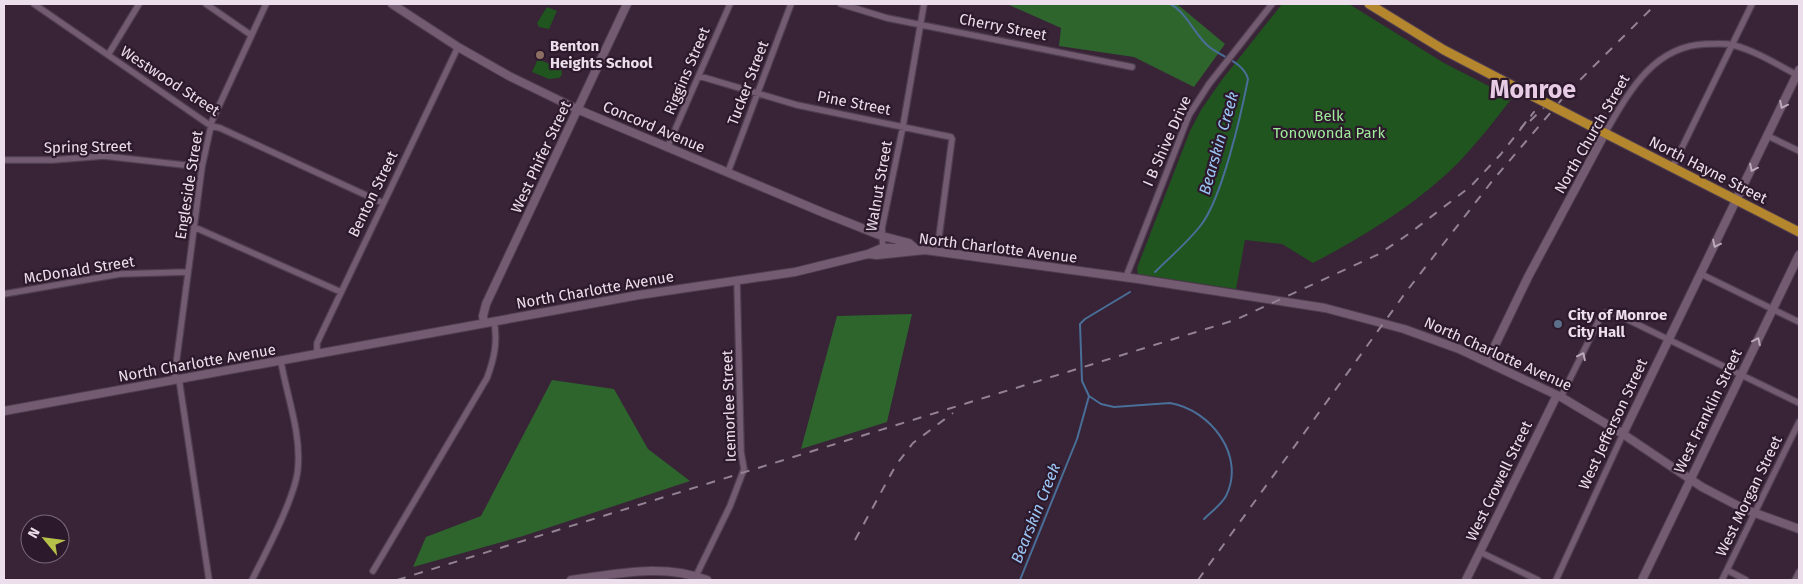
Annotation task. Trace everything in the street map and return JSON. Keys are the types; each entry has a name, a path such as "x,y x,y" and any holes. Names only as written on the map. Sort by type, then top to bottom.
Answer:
{"main road":[{"name":"Concord Avenue","path":"392,4 458,47 509,76 579,110 882,236 909,243 917,250"},
{"name":"West Phifer Street","path":"484,323 486,304 579,110 627,4"},
{"name":"North Hayne Street","path":"1369,4 1444,50 1799,232"},
{"name":"West Jefferson Street","path":"1623,434 1799,74"},
{"name":"North Church Street","path":"1488,362 1528,276 1605,133"},
{"name":"North Charlotte Avenue","path":"4,412 639,295 815,268 906,246 917,250 1249,296 1356,314 1404,329 1488,362 1559,396 1623,434 1690,479 1754,513 1799,529"},
{"name":"West Franklin Street","path":"1642,580 1799,255"},
{"name":"West Crowell Street","path":"1466,580 1559,396"},
{"path":"571,580 654,570 673,570 707,580"}],"street":[{"name":"Westwood Street","path":"34,4 210,126 220,128 383,203"},
{"path":"108,55 139,4"},
{"path":"206,4 251,34"},
{"name":"Engleside Street","path":"209,580 176,380 202,166 210,126 266,4"},
{"name":"Riggins Street","path":"667,148 730,4"},
{"name":"Tucker Street","path":"728,172 792,4"},
{"name":"Cherry Street","path":"841,4 887,18 1132,67"},
{"name":"Walnut Street","path":"883,251 882,236 922,24 924,4"},
{"name":"I B Shive Drive","path":"1126,278 1183,128 1216,74 1272,4"},
{"path":"1672,168 1752,4"},
{"name":"North Church Street","path":"1605,133 1633,86 1649,68 1674,51 1695,45 1732,44 1799,74"},
{"name":"Benton Street","path":"317,354 317,343 458,47"},
{"name":"Pine Street","path":"699,76 797,105 949,136 952,139 946,193 936,252"},
{"path":"1768,136 1799,151"},
{"name":"Spring Street","path":"4,160 53,160 104,156 202,166"},
{"path":"194,227 341,292"},
{"name":"McDonald Street","path":"4,294 120,274 188,272"},
{"path":"1701,274 1799,322"},
{"name":"Icemorlee Street","path":"695,578 730,506 744,469 741,452 737,281"},
{"name":"West Crowell Street","path":"1559,396 1603,315 1612,312 1668,340"},
{"path":"373,571 487,378 495,357 497,342 494,321"},
{"path":"1668,340 1799,403"},
{"path":"252,580 286,505 298,470 296,434 281,362"},
{"name":"West Morgan Street","path":"1722,580 1799,422"},
{"name":"West Jefferson Street","path":"1556,580 1623,434"},
{"path":"1480,552 1538,580"},
{"path":"1726,570 1746,580"},
{"path":"1796,580 1799,572"}],"green space":[{"path":"1007,4 1177,4 1225,44 1194,87 1134,57 1059,46 1061,28"},
{"name":"Belk Tonowonda Park","path":"1282,4 1349,4 1444,63 1512,98 1458,163 1442,178 1408,206 1351,242 1313,263 1282,244 1245,240 1236,289 1138,274 1137,268 1190,131 1201,110 1221,81"},
{"path":"547,7 557,11 549,29 539,27 537,23"},
{"path":"538,59 561,69 562,75 559,78 549,79 532,72"},
{"path":"912,314 887,422 801,449 837,316"},
{"path":"552,380 614,389 648,449 690,481 523,536 413,567 426,537 481,516"}],"waterway":[{"name":"Bearskin Creek","path":"1155,272 1201,225 1209,212 1230,155 1248,79 1236,63 1207,45 1185,17 1170,4"},
{"name":"Bearskin Creek","path":"1130,292 1085,319 1080,324 1082,381 1089,396 1101,404 1114,407 1170,403 1185,407 1211,425 1221,437 1228,451 1231,481 1224,499 1204,519"},
{"name":"Bearskin Creek","path":"1020,580 1077,439 1089,396"}],"railway":[{"path":"1198,580 1406,292 1493,180 1569,91 1656,4"},
{"path":"1550,91 1558,81"},
{"path":"1530,121 1556,96"},
{"path":"397,580 1235,320 1379,254 1410,233 1471,186 1501,154 1534,112 1516,134"},
{"path":"855,540 896,465 913,443 953,413"}],"place":[{"name":"Benton Heights School","path":"540,55"},
{"name":"City of Monroe City Hall","path":"1558,324"}],"district":[{"name":"Monroe","path":"1533,89"}]}
